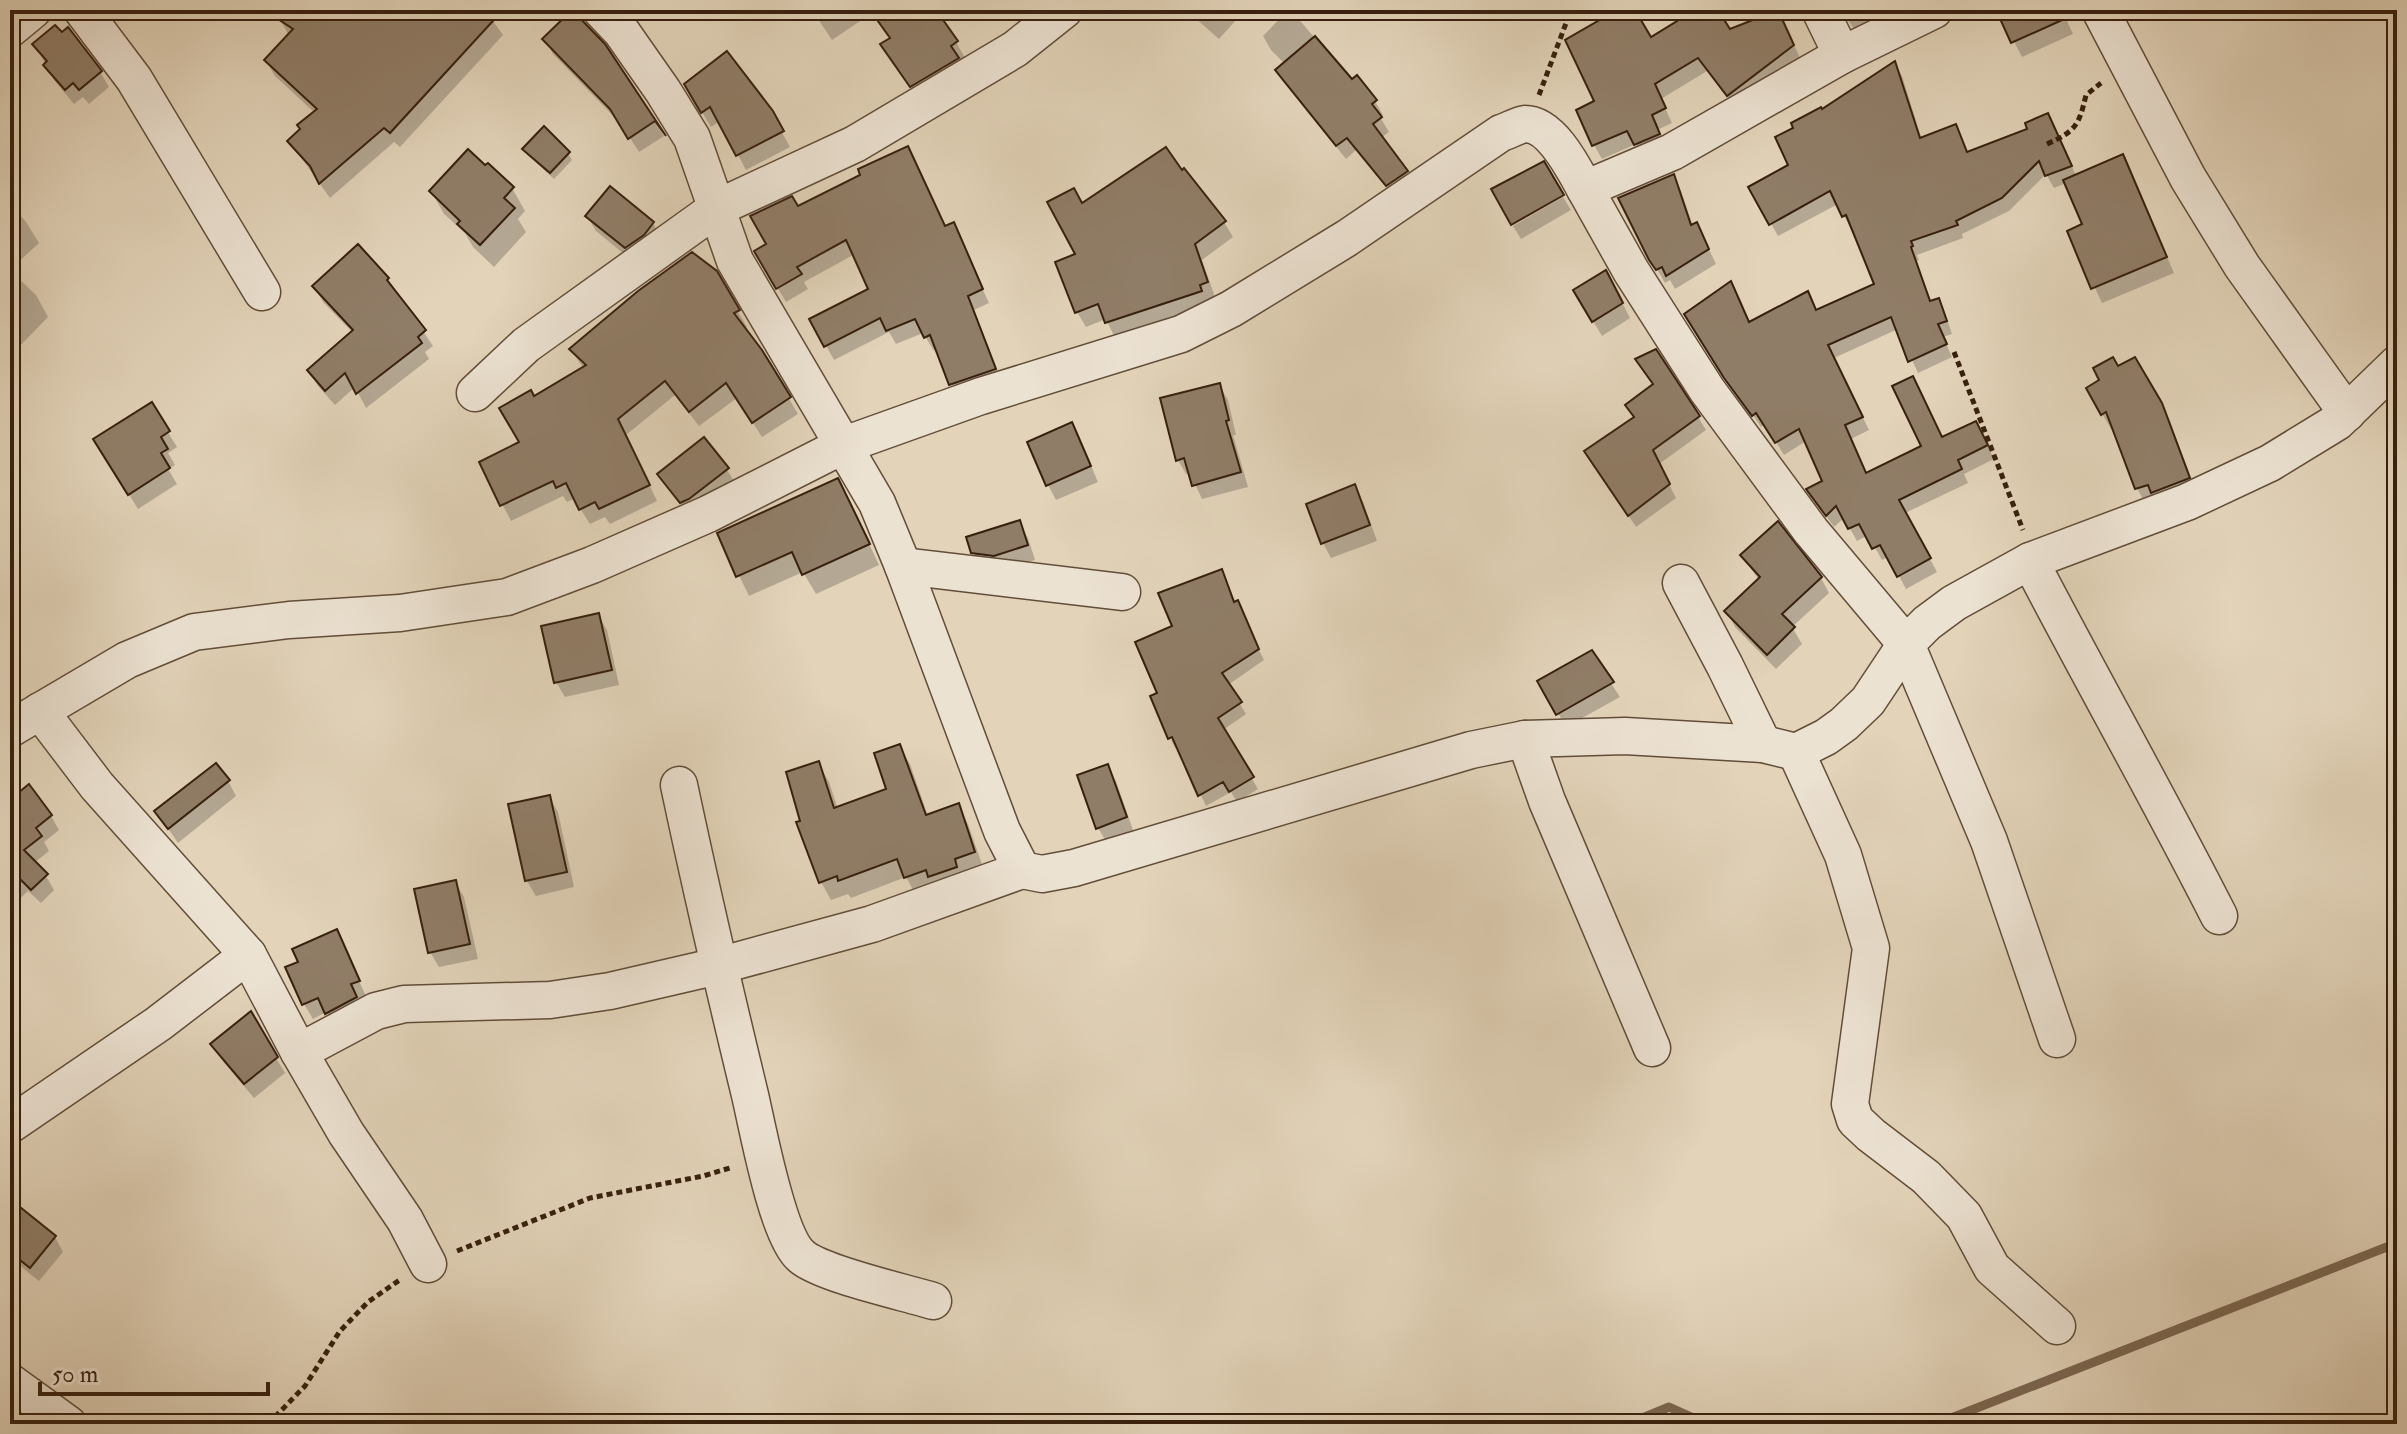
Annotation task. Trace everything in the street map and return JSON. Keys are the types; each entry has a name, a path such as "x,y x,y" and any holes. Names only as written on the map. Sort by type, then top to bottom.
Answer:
{"street":[{"path":"10,29 33,10"},
{"path":"82,10 134,79 262,292"},
{"path":"475,393 526,345 717,208 855,144 1015,49 1064,10"},
{"path":"1820,10 1842,55"},
{"path":"1585,189 1672,152 1842,55 1934,10"},
{"path":"2100,10 2188,178 2242,266 2347,413"},
{"path":"622,17 692,138 735,261 877,503 1002,831 1022,870"},
{"path":"428,1264 405,1220 346,1133 248,955 97,786 25,720 127,660 194,632 289,620 400,613 507,597 592,565 708,514 844,445 981,396 1181,334 1231,309 1347,238 1474,150 1501,133 1524,124 1540,128 1562,150 1631,271 1715,402 1811,531 1906,644 1989,841 2057,1039"},
{"path":"299,1052 376,1011 404,1004 550,1000 610,991 718,966 872,924 1022,870 1042,874 1074,868 1471,750 1525,739 1625,736 1780,748 1826,737 1868,701 1906,644 1954,603 2033,560 2176,506 2229,483 2310,440 2347,413 2397,364"},
{"path":"2033,560 2101,696 2219,916"},
{"path":"903,566 1122,592"},
{"path":"1681,583 1725,666 1780,748 1843,855 1871,948 1850,1104 1855,1120 1926,1177 1964,1216 1992,1268 2057,1326"},
{"path":"1525,739 1547,801 1652,1048"},
{"path":"679,785 718,966 789,1242 801,1256 819,1267 933,1301"},
{"path":"10,1125 158,1024 248,955"},
{"path":"10,1382 68,1424"}],"path":[{"path":"1524,124 1540,93 1571,10"},
{"path":"2047,144 2061,138 2076,125 2082,116 2086,95 2093,87 2130,69"},
{"path":"1954,352 2033,560"},
{"path":"268,1424 305,1386 340,1331 368,1302 428,1264 590,1198 703,1176 765,1158"},
{"path":"1104,1419 1111,1424"}],"building":[{"path":"264,10 503,10 390,133 384,128 319,184 310,166 287,141 300,129 297,125 317,109 264,60 293,29"},
{"path":"572,10 605,44 666,136 655,121 628,139 610,109 542,39"},
{"path":"870,10 936,10 958,41 951,46 959,58 910,87 880,44 890,38"},
{"path":"1617,10 1635,10 1651,37 1695,10 1718,10 1730,29 1778,10 1794,45 1727,96 1698,58 1655,84 1666,108 1652,115 1660,134 1634,145 1627,131 1592,146 1576,110 1594,101 1565,40"},
{"path":"1996,10 2079,10 2080,12 2011,43"},
{"path":"55,25 62,32 68,27 102,71 79,90 73,83 65,90 43,65 47,61 32,44"},
{"path":"1315,36 1352,79 1357,75 1377,100 1372,104 1382,117 1373,124 1408,171 1386,186 1347,138 1336,146 1275,70"},
{"path":"727,51 773,111 784,131 736,156 710,107 701,113 684,84"},
{"path":"1895,61 1920,138 1956,124 1967,152 2027,129 2025,123 2048,113 2072,166 2045,176 2039,161 2002,198 1956,221 1958,225 1911,241 1930,301 1939,298 1947,321 1938,324 1947,344 1908,362 1891,317 1828,345 1863,417 1845,425 1866,473 1921,446 1892,386 1913,376 1942,437 1976,421 1988,445 1958,460 1962,469 1899,500 1931,558 1897,577 1880,545 1872,549 1859,524 1848,529 1836,506 1826,516 1806,489 1822,481 1799,429 1775,443 1756,413 1752,416 1724,378 1684,314 1731,281 1749,322 1808,291 1816,310 1874,284 1846,215 1842,217 1830,191 1769,225 1748,187 1788,165 1775,137 1793,128 1791,123 1822,109"},
{"path":"544,126 570,152 550,173 522,149"},
{"path":"908,146 945,226 954,222 983,289 968,296 996,369 949,385 930,335 924,338 915,319 886,331 880,318 824,347 809,319 868,289 846,240 797,267 802,274 776,289 754,251 766,244 750,216 792,196 798,206 860,175 858,169"},
{"path":"1166,147 1226,221 1195,244 1208,282 1200,285 1202,291 1105,323 1098,304 1075,313 1055,262 1075,254 1047,202 1074,188 1082,203"},
{"path":"468,149 514,187 504,198 515,208 480,245 429,191"},
{"path":"2123,154 2167,257 2091,289 2067,231 2082,224 2063,180"},
{"path":"1544,161 1564,195 1511,225 1491,189"},
{"path":"1674,174 1691,225 1697,222 1709,249 1666,276 1662,267 1656,270 1649,260 1618,198"},
{"path":"610,186 654,222 644,235 625,248 585,216"},
{"path":"358,244 389,278 387,280 426,330 418,337 422,343 356,394 345,373 325,391 307,370 353,330 312,286"},
{"path":"692,252 717,271 740,310 734,313 791,397 752,423 726,383 689,412 665,381 618,419 650,485 599,509 595,502 579,510 566,483 556,488 553,481 500,506 479,462 519,442 499,408 531,390 534,396 586,365 569,349 638,291"},
{"path":"1606,270 1623,303 1592,322 1573,290"},
{"path":"1656,349 1700,416 1653,450 1670,484 1628,516 1584,451 1634,417 1625,405 1653,384 1635,359"},
{"path":"2113,357 2118,366 2135,357 2162,403 2190,478 2151,493 2148,485 2135,489 2106,412 2101,415 2086,388 2099,380 2093,368"},
{"path":"1220,383 1229,420 1226,421 1241,472 1192,486 1184,458 1176,461 1160,398"},
{"path":"152,402 170,431 161,437 168,449 161,453 170,468 128,495 93,439"},
{"path":"1072,422 1091,466 1046,486 1027,442"},
{"path":"704,437 729,468 680,503 657,474"},
{"path":"838,478 870,544 802,575 792,552 736,577 717,533"},
{"path":"1355,484 1370,525 1321,544 1306,504"},
{"path":"1020,520 1028,545 994,556 971,553 966,537"},
{"path":"1778,521 1822,577 1782,614 1795,627 1767,655 1724,611 1760,577 1740,555"},
{"path":"1222,569 1234,602 1238,600 1259,649 1222,673 1242,702 1218,718 1254,777 1229,792 1223,782 1198,796 1150,696 1157,693 1135,642 1172,626 1158,593"},
{"path":"599,613 612,670 554,683 541,626"},
{"path":"1592,650 1614,682 1556,715 1537,681"},
{"path":"900,744 926,815 959,803 975,852 955,859 957,867 928,877 926,870 904,878 897,859 838,881 837,876 819,883 796,822 800,821 786,772 819,761 834,808 886,789 874,753"},
{"path":"216,763 230,780 168,829 154,811"},
{"path":"1108,764 1127,817 1096,829 1077,775"},
{"path":"29,784 52,815 36,828 42,836 24,850 48,874 31,890 10,869 10,796 12,798"},
{"path":"550,795 567,872 525,881 508,804"},
{"path":"456,880 470,944 428,953 414,889"},
{"path":"337,929 360,981 351,984 357,997 325,1014 318,998 302,1005 285,967 298,962 292,949"},
{"path":"251,1011 278,1057 244,1084 210,1044"},
{"path":"10,1199 56,1236 30,1268 10,1252"}],"waterway":[{"path":"1936,1424 2397,1243"},
{"path":"1628,1424 1669,1407 1707,1424"}]}
